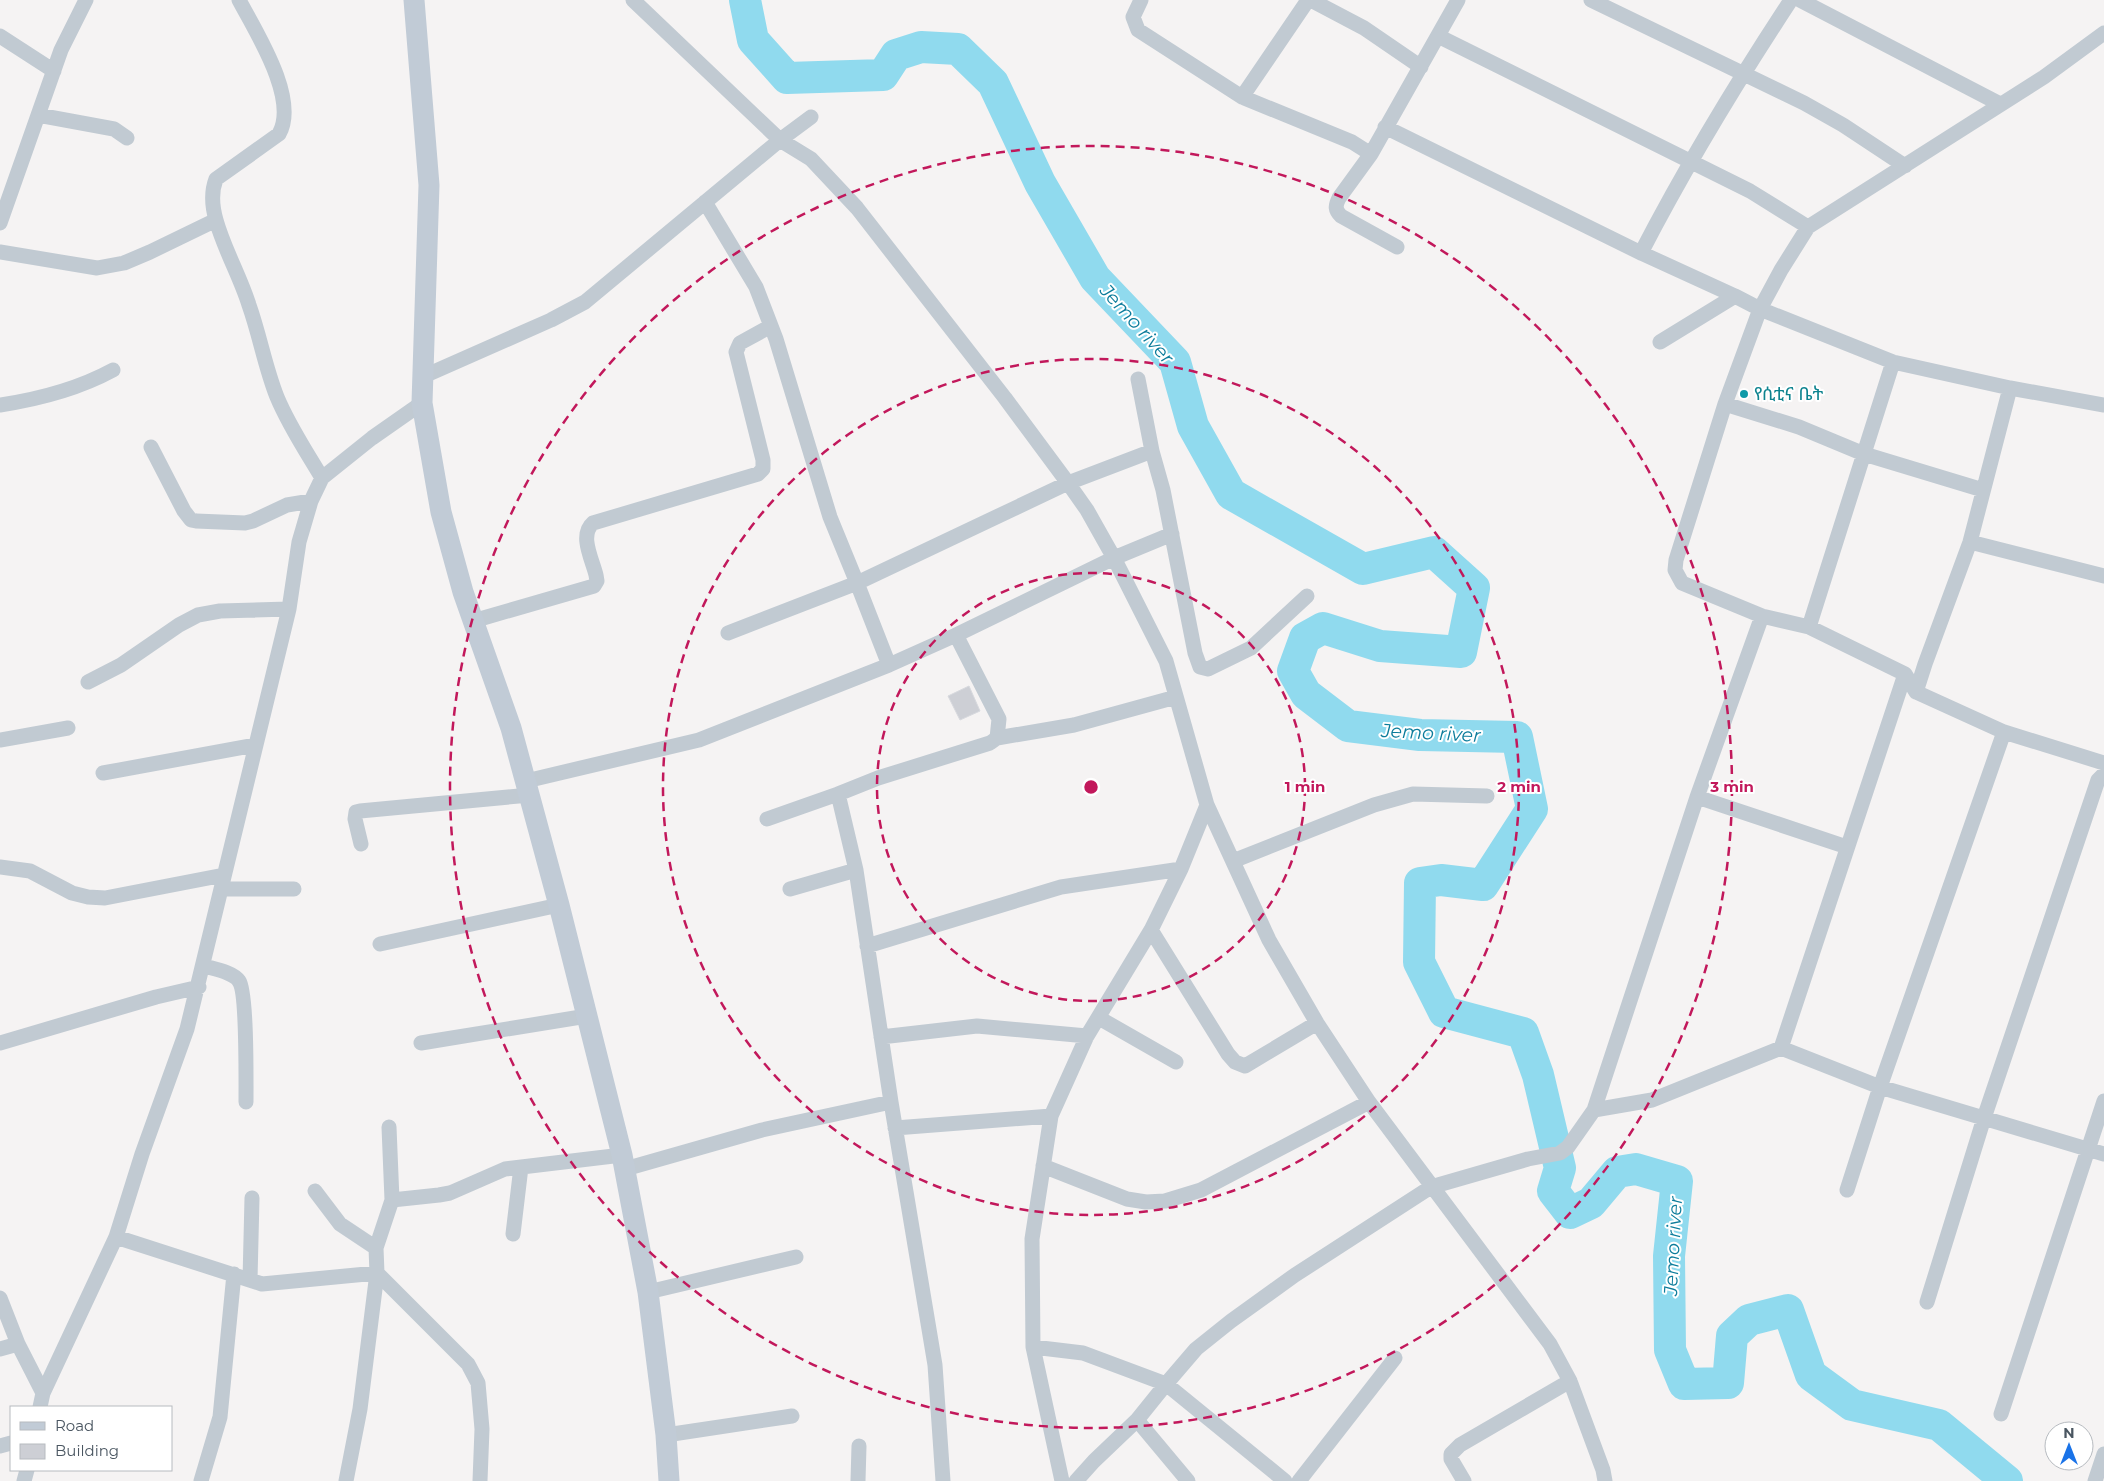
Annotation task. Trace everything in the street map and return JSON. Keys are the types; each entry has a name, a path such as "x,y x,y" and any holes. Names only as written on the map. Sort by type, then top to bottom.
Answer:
{"street":[{"path":"0,223 61,50 86,0"},
{"path":"239,0 266,48 286,109 284,126 279,134 216,179 212,199 216,220 250,306 260,346 278,398 292,428 322,478"},
{"path":"414,0 429,185 422,403 441,512 463,592 512,728 624,1162 648,1292 666,1435 669,1481"},
{"path":"632,0 780,140 811,159 857,208 1005,398 1087,510 1114,558 1166,661 1207,804 1269,940 1317,1023 1369,1102 1431,1187 1472,1237 1550,1344 1570,1381 1603,1470 1605,1481"},
{"path":"1141,0 1133,17 1138,30 1242,97 1352,142 1371,154"},
{"path":"1242,97 1310,0 1364,28 1421,67"},
{"path":"1397,246 1341,216 1336,211 1335,206 1371,154 1458,0"},
{"path":"1591,0 1804,103 1843,125 1905,166"},
{"path":"1641,253 1690,163 1742,74 1791,0"},
{"path":"1800,0 2000,104"},
{"path":"2104,33 2044,77 1808,227 1781,270 1760,309 1725,404 1676,560 1675,570 1682,583 1762,616 1809,628 1904,674 1916,692 2004,732 2104,763"},
{"path":"0,36 54,71"},
{"path":"1438,36 1690,163 1750,191 1808,227"},
{"path":"38,115 114,129 127,138"},
{"path":"422,377 551,320 585,302 704,202 811,117"},
{"path":"1385,128 1760,309 1893,362 2010,388 2104,405"},
{"path":"704,202 756,287 771,326 830,517 889,665"},
{"path":"0,252 97,268 124,262 150,252 216,220"},
{"path":"1660,342 1735,296"},
{"path":"473,621 594,586 597,581 586,537 587,528 593,523 758,474 763,469 763,460 736,352 740,344 771,326"},
{"path":"1809,628 1893,362"},
{"path":"0,404 29,400 89,383 113,370"},
{"path":"1138,379 1152,451 1163,490 1195,653 1200,667 1208,669 1251,648 1307,596"},
{"path":"1916,692 1924,664 1970,542 2010,388"},
{"path":"42,1400 116,1237 142,1154 187,1029 204,966 222,882 289,609 299,542 311,501 322,478 372,438 422,403"},
{"path":"1725,404 1799,426 1864,454 1983,490"},
{"path":"151,447 184,511 191,520 245,523 287,506 311,501"},
{"path":"728,632 857,583 1068,483 1152,451"},
{"path":"361,844 355,819 356,812 528,788 699,740 889,665 956,635 1114,558 1172,534"},
{"path":"1970,542 2104,576"},
{"path":"88,682 121,665 179,625 198,615 220,611 289,609"},
{"path":"1076,1481 1137,1420 1196,1350 1231,1321 1295,1275 1431,1187 1528,1158 1560,1153 1568,1147 1594,1110 1697,797 1762,616"},
{"path":"956,635 999,718 997,738"},
{"path":"1782,1048 1904,674"},
{"path":"767,819 878,778 990,743 997,738 1074,725 1176,697"},
{"path":"0,740 68,728"},
{"path":"1847,1190 1880,1087 2004,732"},
{"path":"103,773 256,744"},
{"path":"1927,1302 1984,1118 2098,780 2104,774"},
{"path":"838,794 856,870 890,1102 935,1365 943,1481"},
{"path":"1233,861 1374,804 1413,794 1487,796"},
{"path":"1697,797 1847,847"},
{"path":"1062,1481 1033,1346 1032,1239 1051,1116 1087,1036 1151,930 1180,869 1207,804"},
{"path":"0,867 30,871 72,893 88,897 104,898 222,882 294,889"},
{"path":"867,946 1061,887 1180,869"},
{"path":"790,889 856,870"},
{"path":"380,944 559,905"},
{"path":"1151,930 1228,1054 1240,1065 1245,1066 1317,1023"},
{"path":"204,966 234,976 241,984 245,1026 246,1102"},
{"path":"0,1043 199,986"},
{"path":"421,1043 587,1016"},
{"path":"1099,1018 1176,1062"},
{"path":"881,1036 977,1026 1087,1036"},
{"path":"1594,1110 1652,1100 1782,1048 1880,1087 2104,1154"},
{"path":"2001,1414 2104,1101"},
{"path":"392,1200 439,1196 505,1170 522,1167 624,1162 890,1102"},
{"path":"1043,1166 1127,1199 1146,1202 1165,1200 1201,1190 1369,1102"},
{"path":"895,1128 1051,1116"},
{"path":"346,1481 360,1409 377,1273 376,1248 392,1200 389,1127"},
{"path":"513,1234 522,1167"},
{"path":"315,1191 340,1224 376,1248"},
{"path":"250,1280 252,1198"},
{"path":"116,1237 262,1284 377,1273"},
{"path":"648,1292 796,1257"},
{"path":"377,1273 468,1364 478,1383 482,1429 480,1481"},
{"path":"202,1481 220,1418 234,1274"},
{"path":"0,1298 42,1400"},
{"path":"0,1349 18,1344"},
{"path":"1033,1346 1083,1353 1166,1384 1285,1481"},
{"path":"1299,1481 1395,1358"},
{"path":"1464,1481 1452,1459 1454,1451 1460,1445 1570,1381"},
{"path":"666,1435 792,1416"},
{"path":"1137,1420 1188,1481"},
{"path":"858,1481 859,1446"},
{"path":"2095,1481 2104,1454"}],"building":[{"path":"969,686 980,711 960,720 948,696"}],"waterway":[{"name":"Jemo river","path":"745,0 753,40 787,78 883,75 896,55 921,47 958,49 993,83 1040,183 1095,278 1175,362 1193,426 1231,494 1363,569 1434,552 1474,588 1461,652 1380,646 1323,628 1305,638 1293,671 1306,694 1348,726 1420,735 1517,737 1532,809 1483,885 1441,880 1420,883 1419,962 1444,1012 1523,1033 1538,1075 1560,1168 1553,1191 1570,1213 1591,1203 1617,1172 1636,1169 1677,1181 1669,1256 1670,1350 1684,1384 1728,1383 1732,1336 1749,1320 1788,1310 1811,1375 1852,1405 1939,1425 2007,1481"}],"place":[{"name":"የሲቲና ቤት","path":"1744,394"}]}
